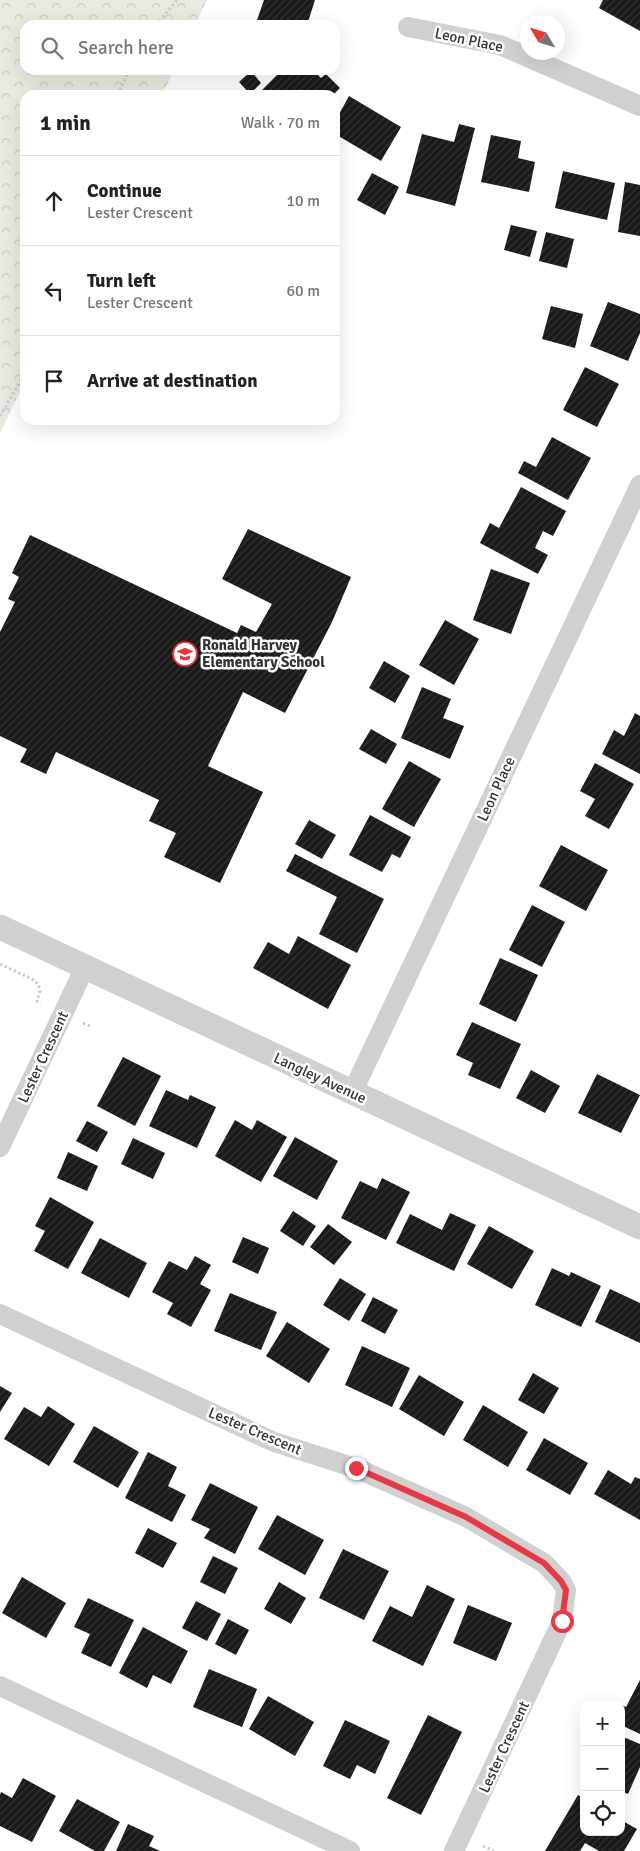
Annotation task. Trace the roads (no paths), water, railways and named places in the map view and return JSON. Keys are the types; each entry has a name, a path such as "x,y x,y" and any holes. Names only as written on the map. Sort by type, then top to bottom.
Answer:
{"street":[{"name":"Leon Place","path":"408,27 500,45 640,106"},
{"name":"Leon Place","path":"352,1093 640,485"},
{"name":"Langley Avenue","path":"0,927 640,1227"},
{"name":"Lester Crescent","path":"0,1147 85,967"},
{"name":"Lester Crescent","path":"0,1314 274,1442 356,1468 466,1517 544,1563 554,1571 566,1590 562,1621 454,1851"},
{"path":"0,1686 350,1851"}],"place":[{"name":"Ronald Harvey Elementary School","path":"185,654"}]}
